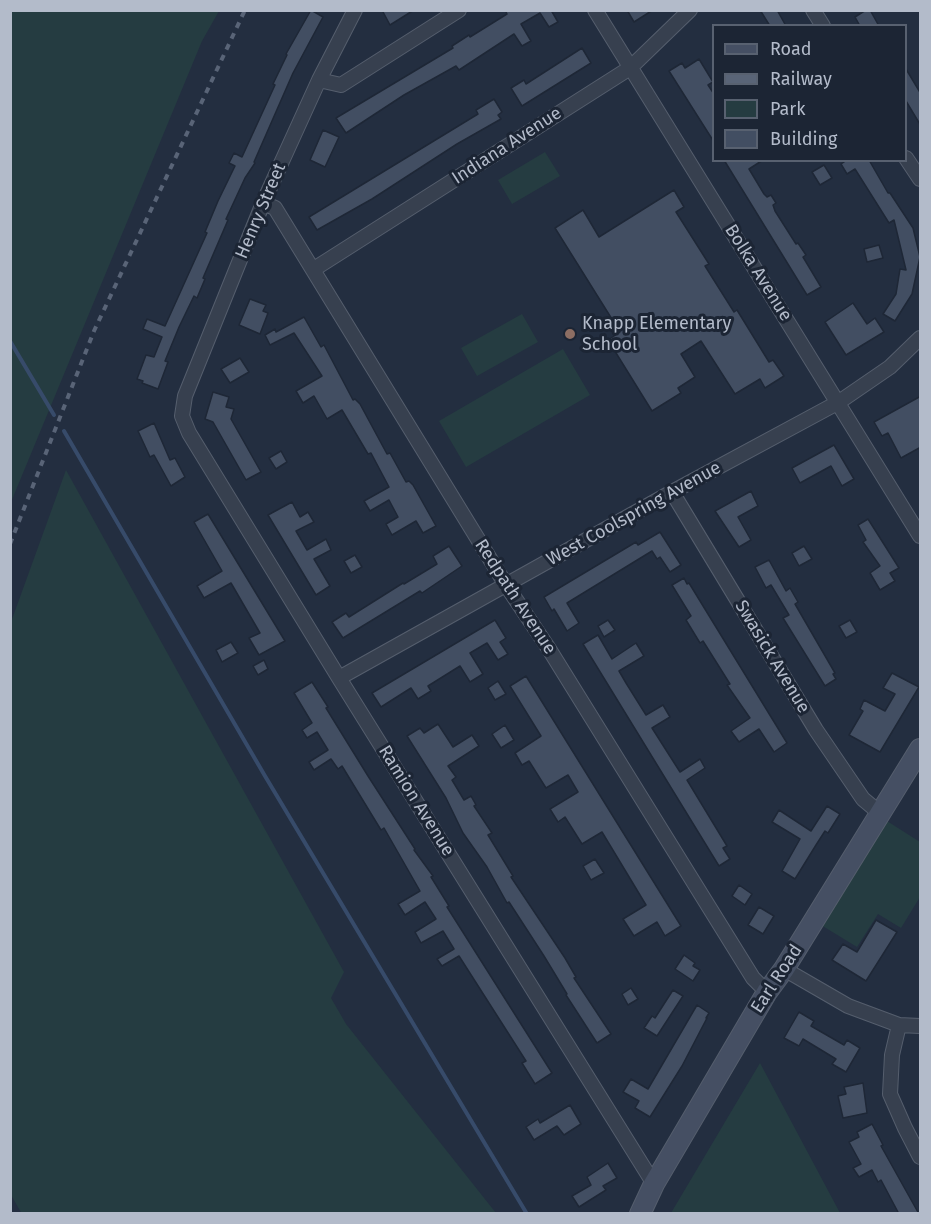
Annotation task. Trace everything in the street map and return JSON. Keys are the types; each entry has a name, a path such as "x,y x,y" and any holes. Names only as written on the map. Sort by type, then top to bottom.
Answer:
{"street":[{"name":"Henry Street","path":"182,416 185,396 263,203 319,80 355,10"},
{"path":"319,80 341,85 459,10"},
{"name":"Bolka Avenue","path":"595,10 921,536"},
{"name":"Indiana Avenue","path":"314,269 630,68 690,10"},
{"path":"813,10 822,24"},
{"path":"907,159 921,178"},
{"name":"Redpath Avenue","path":"263,203 275,208 314,269 506,585 549,649 753,978 767,992"},
{"name":"West Coolspring Avenue","path":"339,678 672,492 839,402 891,367 921,338"},
{"name":"Ramion Avenue","path":"182,416 189,433 339,678 654,1184"},
{"name":"Swasick Avenue","path":"672,492 816,730 864,800 881,814"},
{"name":"Earl Road","path":"640,1214 654,1184 767,992 784,969 921,749"},
{"path":"784,969 848,1006 899,1025 921,1026"},
{"path":"899,1025 892,1055 890,1094 921,1157"}],"green space":[{"path":"10,11 219,11 202,41 11,502"},
{"path":"545,152 560,176 512,204 498,180"},
{"path":"522,314 538,342 477,376 461,348"},
{"path":"563,349 590,395 466,467 439,421"},
{"path":"66,470 344,972 331,998 346,1024 496,1213 22,1214 11,1195 11,622"},
{"path":"887,821 920,842 920,897 901,928 878,914 857,947 821,925"},
{"path":"760,1063 840,1213 671,1213"}],"building":[{"path":"311,10 323,17 293,73 255,163 245,178 226,219 228,220 203,278 205,279 197,298 194,296 165,361 168,362 158,389 142,383 143,381 137,379 146,355 154,357 162,337 143,329 147,319 165,326 235,166 229,163 234,153 242,157 275,85 273,84 286,54"},
{"path":"382,10 414,10 390,25"},
{"path":"505,10 551,10 558,22 549,27 540,13 521,24 531,41 522,46 514,34 459,70 456,66 404,95 346,133 336,118 453,48 452,46 469,35 470,37 507,14"},
{"path":"627,10 653,10 634,22"},
{"path":"760,10 777,10 785,24 769,24"},
{"path":"870,10 878,24 859,24 855,17"},
{"path":"582,48 591,63 522,106 511,88 524,80 526,84"},
{"path":"699,59 712,80 708,85 712,91 712,139 669,71 682,63 685,68"},
{"path":"907,71 921,94 921,126 907,103"},
{"path":"494,99 502,112 498,115 501,119 457,144 372,199 317,230 309,217 478,114 476,110"},
{"path":"323,130 339,137 325,167 310,160"},
{"path":"725,162 760,162 749,169 764,194 767,197 771,195 776,203 773,205 775,211 796,244 798,243 806,255 803,257 821,287 807,295"},
{"path":"870,162 888,193 913,228 920,257 912,294 895,321 883,314 896,294 900,269 906,270 894,220 889,223 855,169 847,174 841,164"},
{"path":"824,165 832,178 820,185 812,172"},
{"path":"674,190 684,207 676,212 709,264 705,266 734,312 737,310 769,362 773,360 784,376 765,388 760,379 735,394 701,341 681,354 695,377 678,388 681,393 652,411 608,340 620,332 555,228 583,210 599,237"},
{"path":"879,245 883,258 867,262 864,249"},
{"path":"250,299 266,305 263,311 268,313 260,334 239,325"},
{"path":"853,303 867,324 875,318 884,332 846,355 825,322"},
{"path":"304,317 321,347 324,345 353,400 355,399 360,404 387,454 390,453 406,482 409,481 413,485 436,526 423,533 416,521 392,535 386,524 398,517 389,500 370,511 364,501 389,487 371,453 368,454 342,410 327,419 314,396 303,403 296,391 322,376 294,333 270,345 265,335 275,329 276,332"},
{"path":"240,358 249,372 230,383 221,369"},
{"path":"213,392 229,397 226,407 234,409 231,419 261,472 246,480 213,422 205,419"},
{"path":"921,396 921,447 901,458 888,433 882,436 874,422"},
{"path":"154,423 170,460 175,458 185,477 171,486 154,455 150,457 138,431"},
{"path":"834,445 854,479 842,486 831,466 800,483 792,468"},
{"path":"281,451 287,462 276,469 269,458"},
{"path":"751,491 758,506 738,517 751,540 739,547 715,511"},
{"path":"292,502 300,517 308,512 314,522 296,531 307,550 326,539 331,550 314,559 330,586 316,595 268,515"},
{"path":"208,514 285,641 259,655 249,638 260,633 231,583 204,598 197,586 222,571 194,522"},
{"path":"868,519 899,568 890,573 895,581 880,590 870,573 880,566 863,542 866,540 858,525"},
{"path":"660,532 681,565 670,572 660,557 657,559 652,551 567,603 579,623 567,631 544,597 636,542 638,545"},
{"path":"449,546 462,566 422,593 420,591 343,638 332,622 346,613 349,617 437,564 433,556"},
{"path":"804,546 812,559 799,566 792,553"},
{"path":"355,555 362,567 351,573 344,561"},
{"path":"769,560 786,591 790,588 798,602 795,604 835,673 833,674 836,679 825,686 783,618 789,615 771,585 766,588 755,567"},
{"path":"684,578 787,743 774,752 759,729 739,742 731,731 750,718 727,685 730,684 703,641 700,643 686,620 691,616 672,585"},
{"path":"495,620 506,638 500,642 508,654 498,660 487,643 470,653 483,674 470,682 460,666 428,686 431,691 418,699 411,688 381,707 372,693"},
{"path":"608,620 615,630 604,637 598,626"},
{"path":"850,620 857,632 846,638 839,626"},
{"path":"598,635 612,659 636,643 644,656 619,671 646,715 663,705 670,717 652,728 680,772 700,759 705,768 687,780 727,846 723,848 730,859 719,866 583,644"},
{"path":"231,642 238,653 222,662 216,650"},
{"path":"264,660 268,669 258,675 253,666"},
{"path":"892,673 919,687 880,752 849,735 863,711 860,709 864,700 885,711 895,694 883,688"},
{"path":"526,676 681,926 665,936 657,922 634,936 623,919 646,905 602,832 582,844 565,817 558,822 550,809 578,792 568,775 546,788 529,761 522,765 515,753 541,736 510,686"},
{"path":"498,681 506,694 495,700 488,688"},
{"path":"312,682 414,850 433,876 431,877 449,906 447,907 552,1073 535,1084 522,1063 526,1061 459,956 442,966 437,959 454,949 443,931 421,943 415,932 436,919 425,902 405,915 398,904 420,891 384,828 381,830 342,766 338,769 331,759 314,770 309,762 328,750 317,732 307,738 302,730 312,723 294,693"},
{"path":"438,724 453,747 472,735 479,746 448,766 456,777 452,780 464,800 471,796 476,805 474,806 492,833 488,835 513,876 511,877 565,958 576,977 574,978 611,1034 597,1043 544,956 463,833 446,798 407,736 420,728 424,733"},
{"path":"505,725 514,740 501,748 492,734"},
{"path":"827,806 840,814 828,833 825,831 795,879 782,871 800,839 772,822 779,810 811,831"},
{"path":"595,859 604,873 591,880 583,866"},
{"path":"739,885 752,894 745,905 732,896"},
{"path":"759,907 774,916 763,934 748,925"},
{"path":"876,920 897,932 866,981 832,960 843,944 857,952"},
{"path":"684,955 695,963 693,966 700,970 693,981 675,969"},
{"path":"631,988 638,999 628,1005 622,994"},
{"path":"673,990 683,996 657,1036 644,1028 652,1016 655,1018"},
{"path":"697,1005 709,1013 707,1018 682,1066 650,1117 635,1108 639,1101 623,1092 631,1079 648,1089"},
{"path":"799,1012 814,1021 811,1026 844,1045 847,1040 860,1048 846,1072 832,1064 836,1059 803,1039 799,1046 784,1038"},
{"path":"863,1083 867,1113 843,1118 838,1096 846,1094 844,1087"},
{"path":"570,1105 581,1124 564,1135 557,1126 534,1140 526,1127 538,1119 540,1123"},
{"path":"872,1124 883,1145 881,1146 919,1214 899,1214 881,1180 878,1182 872,1170 859,1177 853,1168 861,1164 849,1142 859,1137 857,1132"},
{"path":"608,1163 617,1178 603,1186 606,1190 579,1207 572,1196 591,1185 587,1177"}],"waterway":[{"path":"10,341 54,415"},
{"path":"64,431 265,776 527,1214"}],"railway":[{"path":"10,544 94,331 245,10"}],"place":[{"name":"Knapp Elementary School","path":"570,334"}]}
